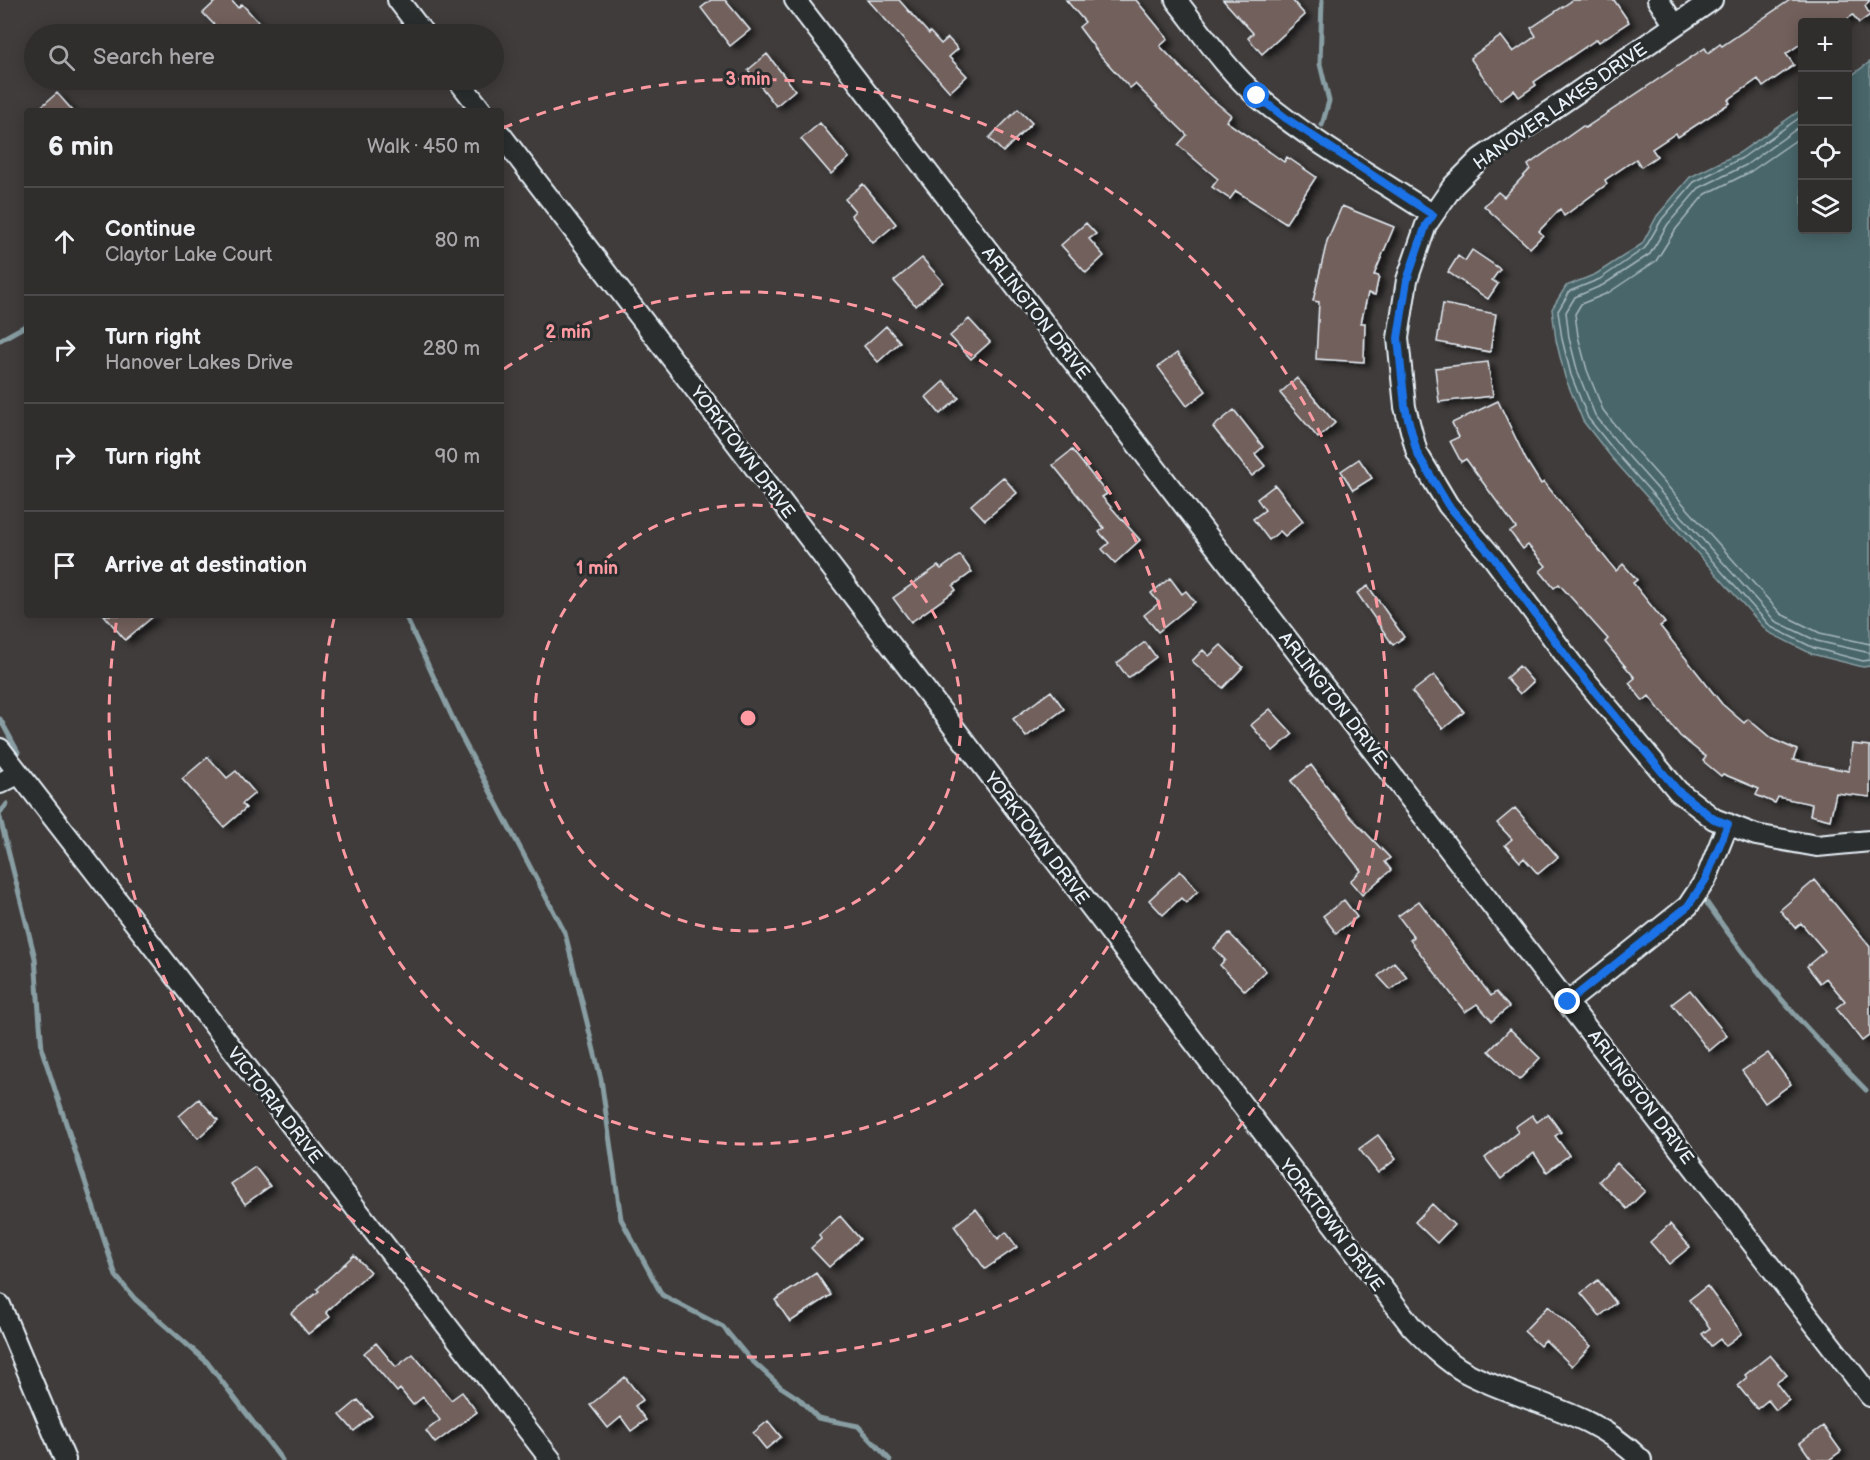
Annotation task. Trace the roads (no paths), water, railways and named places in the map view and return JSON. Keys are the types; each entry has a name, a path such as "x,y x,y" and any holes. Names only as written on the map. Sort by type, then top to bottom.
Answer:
{"street":[{"path":"398,0 416,24"},
{"name":"ARLINGTON DRIVE","path":"795,0 1870,1396"},
{"path":"1176,0 1233,72 1257,96 1287,119 1433,215"},
{"path":"1658,0 1675,25"},
{"name":"HANOVER LAKES DRIVE","path":"1712,0 1480,159 1453,186 1426,225 1407,280 1398,338 1405,407 1417,453 1448,505 1494,558 1572,664 1678,791 1714,819 1756,835 1817,846 1870,841"},
{"path":"466,90 480,108"},
{"name":"YORKTOWN DRIVE","path":"504,139 1412,1327 1438,1354 1463,1371 1494,1386 1584,1419 1615,1437 1641,1460"},
{"name":"VICTORIA DRIVE","path":"0,749 9,779 551,1460"},
{"path":"1568,1002 1688,906 1706,879 1728,824"},
{"path":"0,1305 65,1460"}],"water":[{"path":"1870,62 1870,666 1863,667 1812,654 1768,632 1612,458 1583,421 1565,377 1556,340 1552,309 1566,286 1596,274 1642,244 1657,216 1690,177 1739,153 1798,112 1798,234 1852,234 1852,75"}],"waterway":[{"path":"1322,0 1320,64 1329,101 1322,125"},
{"path":"0,340 24,327"},
{"path":"406,618 460,734 565,933 601,1079 621,1219 662,1295 723,1327 748,1357 781,1387 798,1398 818,1418 858,1426 890,1460"},
{"path":"0,719 18,752"},
{"path":"0,813 7,804"},
{"path":"0,818 35,958 42,1050 116,1276 135,1299 207,1362 282,1460"},
{"path":"1707,903 1782,1000 1866,1090"}]}
